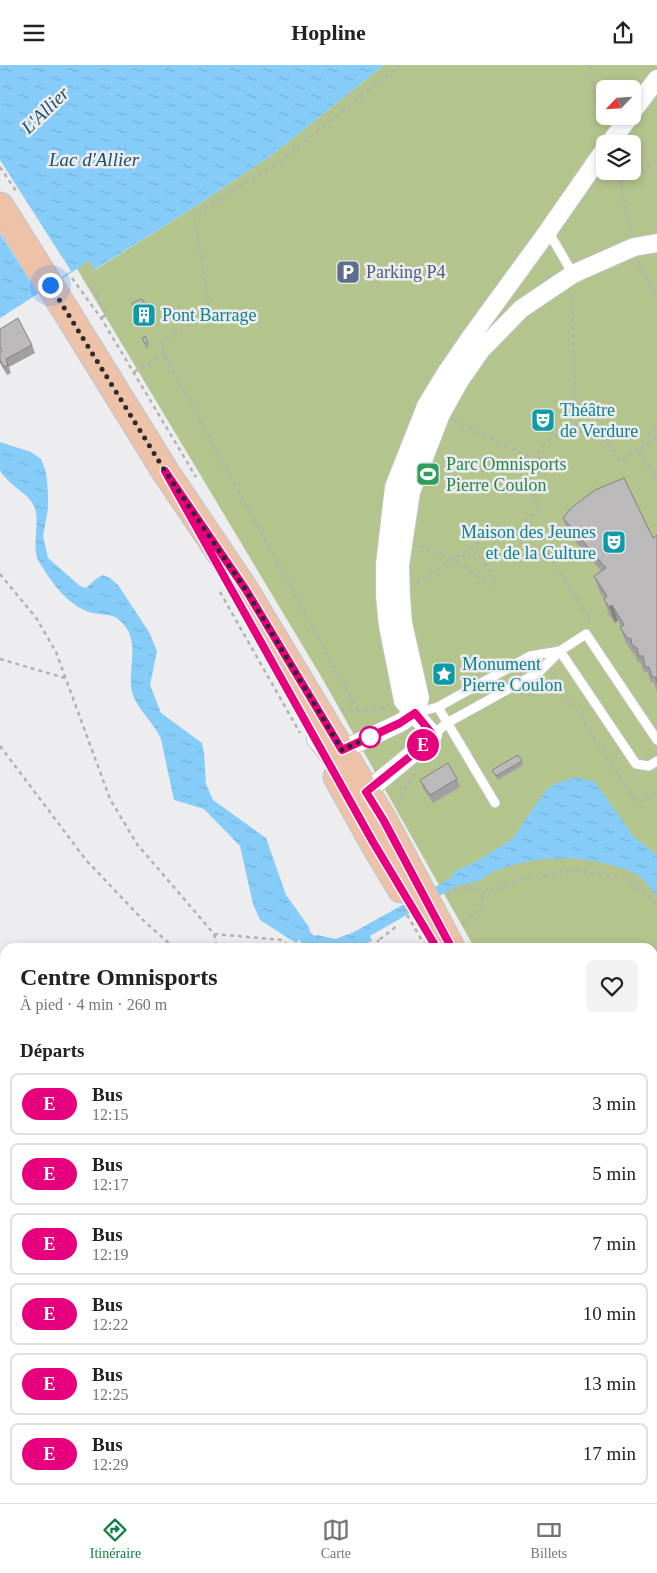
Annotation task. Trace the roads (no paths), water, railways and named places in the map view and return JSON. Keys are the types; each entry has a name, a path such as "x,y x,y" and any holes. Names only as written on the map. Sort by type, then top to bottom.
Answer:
{"main road":[{"path":"0,206 165,471 246,590 342,768 373,842 426,943"},
{"path":"165,471 310,738 366,792 453,938"}],"street":[{"path":"641,100 657,79"},
{"path":"607,135 619,125"},
{"path":"366,792 418,750 433,735 403,701 390,635 386,606 385,564 394,487 426,406 470,338 596,162"},
{"path":"342,768 415,713 420,698 403,623 401,557 410,492 441,414 460,380 481,350 521,309 573,274 634,247 657,243"}],"lane":[{"path":"548,231 573,274"},
{"path":"433,735 447,723 539,671 560,651 586,633 657,739"},
{"path":"415,713 438,707 530,656 560,651"},
{"path":"560,651 636,764 649,766 657,761"},
{"path":"438,707 495,803"}],"water":[{"name":"Lac d'Allier","path":"0,65 384,65 272,155 196,206 94,270 90,260 0,318"},
{"path":"0,442 31,452 41,459 46,472 48,492 48,509 43,536 48,558 80,586 86,588 103,575 118,585 149,632 157,651 150,685 161,713 202,743 206,784 213,800 266,838 286,895 314,936 318,935 335,939 352,933 453,877 453,872 479,860 512,839 546,790 557,783 575,777 595,782 634,837 657,855 657,896 642,879 632,872 585,860 552,858 520,863 492,872 482,880 457,886 370,936 372,941 368,943 302,943 299,940 296,943 260,920 253,904 240,846 204,809 174,800 161,739 140,708 131,687 132,642 125,626 115,617 96,614 81,608 66,598 54,584 37,556 35,509 29,498 9,482 0,471"}],"place":[{"name":"Parking P4","path":"348,272"},
{"name":"Pont Barrage","path":"144,315"},
{"name":"Théâtre de Verdure","path":"543,420"},
{"name":"Parc Omnisports Pierre Coulon","path":"428,474"},
{"name":"Maison des Jeunes et de la Culture","path":"614,542"},
{"name":"Monument Pierre Coulon","path":"444,674"}],"water label":[{"name":"L'Allier","path":"45,110"}]}
